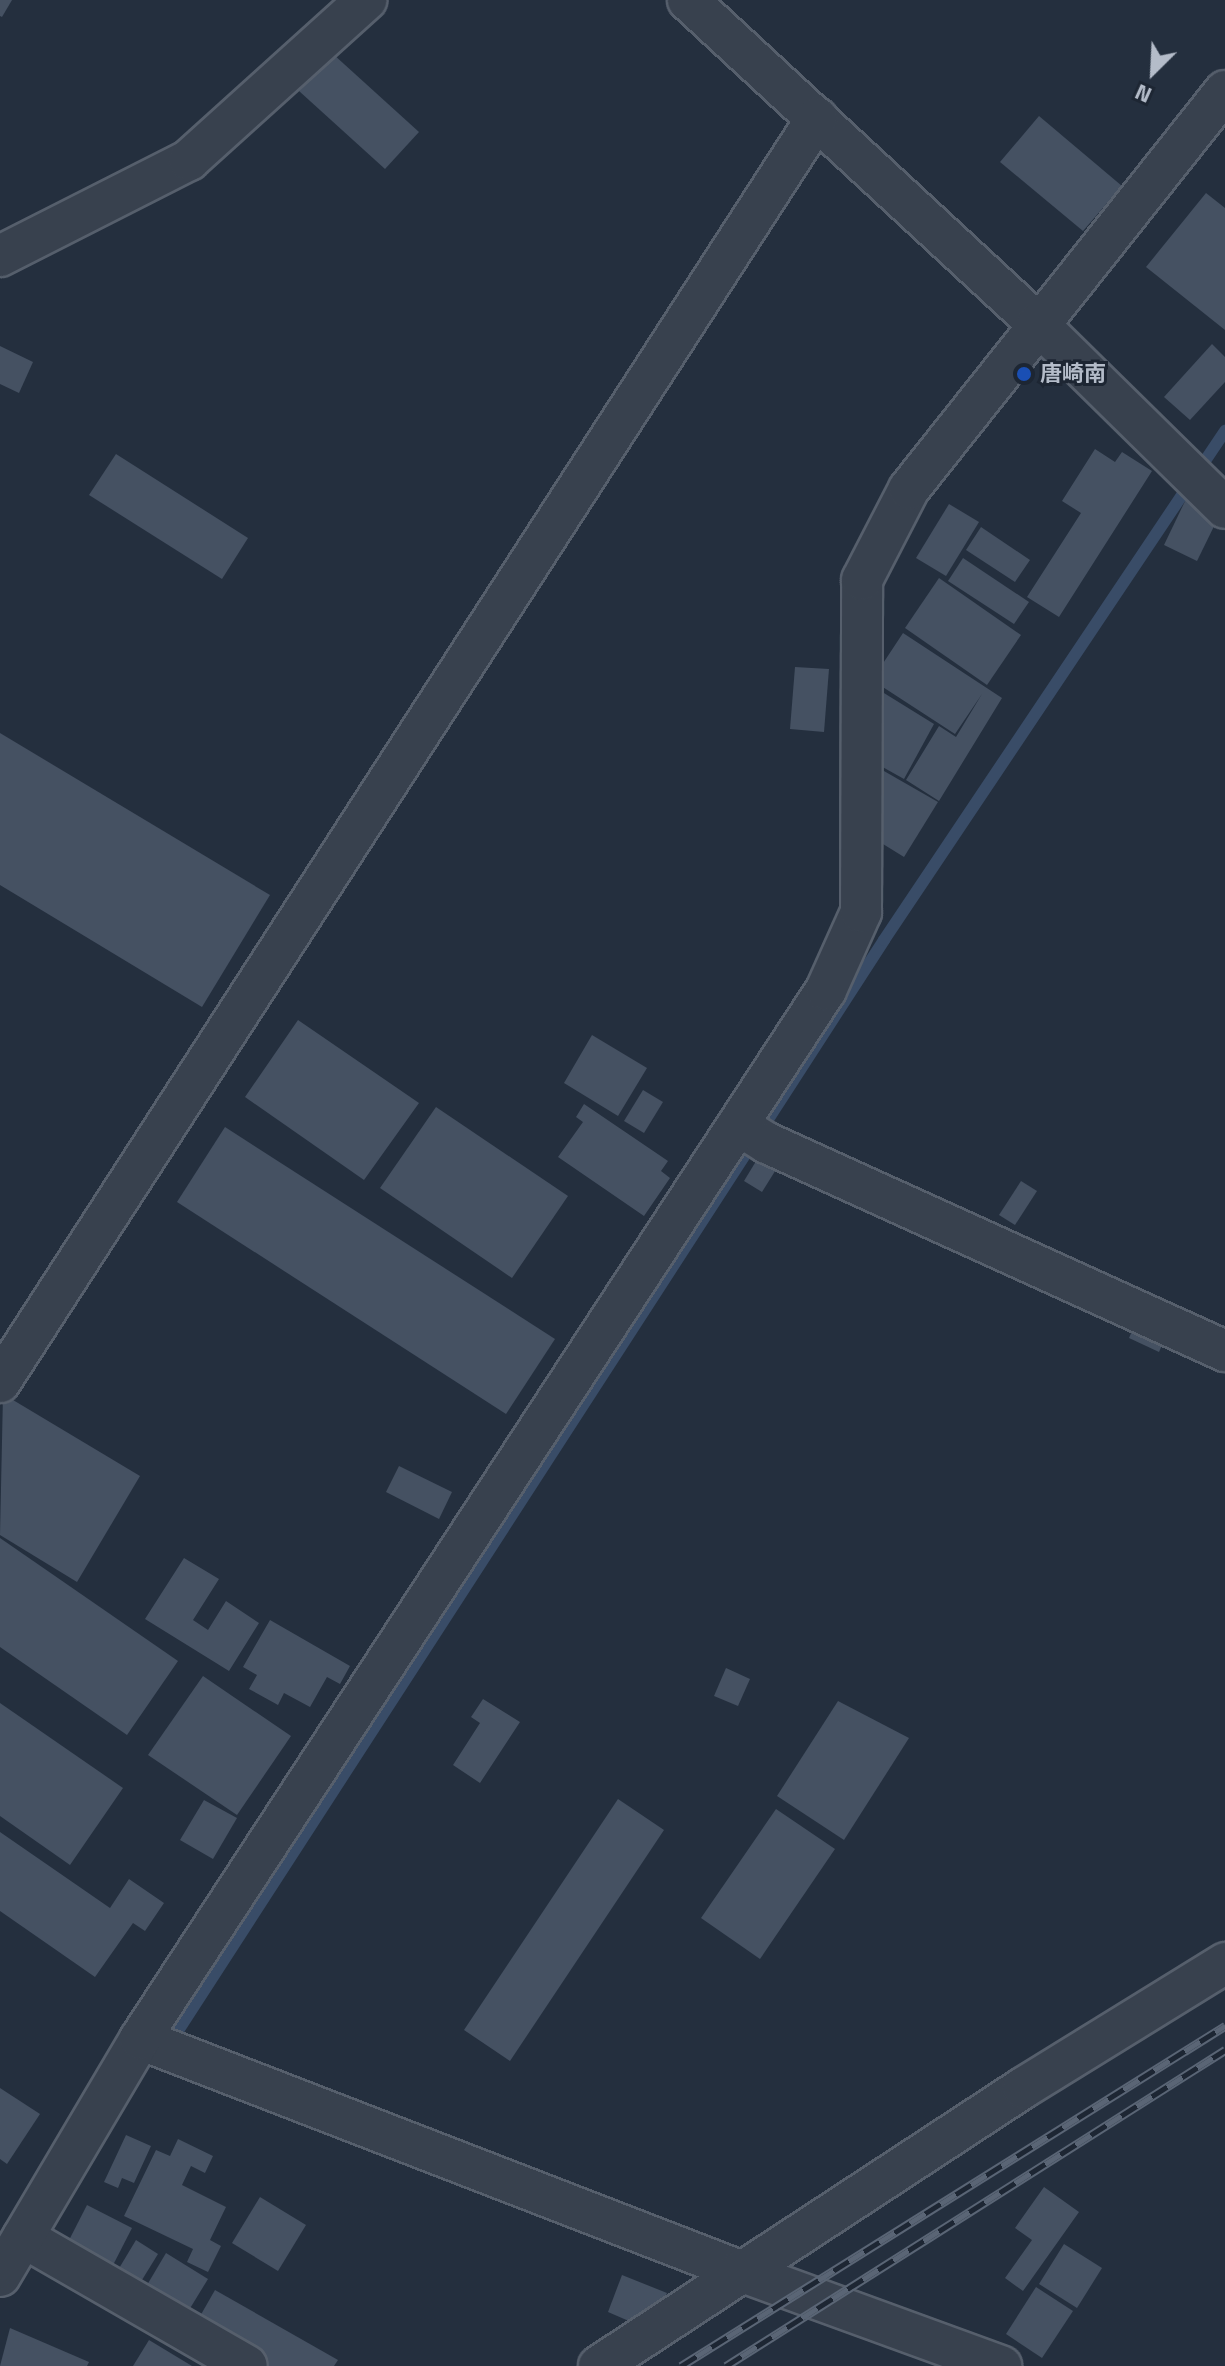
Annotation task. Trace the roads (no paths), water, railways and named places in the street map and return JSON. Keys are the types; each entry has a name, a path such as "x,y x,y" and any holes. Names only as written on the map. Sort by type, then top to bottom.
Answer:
{"street":[{"path":"0,256 189,160 366,0"},
{"path":"688,0 1038,324 1225,508"},
{"path":"0,2276 140,2039 826,990 861,912 862,580 909,489 1225,91"},
{"path":"0,1382 817,118"},
{"path":"738,1125 767,1143 1225,1351"},
{"path":"599,2366 740,2271 1225,1963"},
{"path":"140,2039 740,2271 1001,2366"},
{"path":"23,2237 247,2366"}],"waterway":[{"path":"170,2043 884,940 1225,431"}],"railway":[{"path":"681,2366 1225,2026"},
{"path":"726,2366 1225,2050"}],"place":[{"name":"唐崎南","path":"1024,374"}]}
